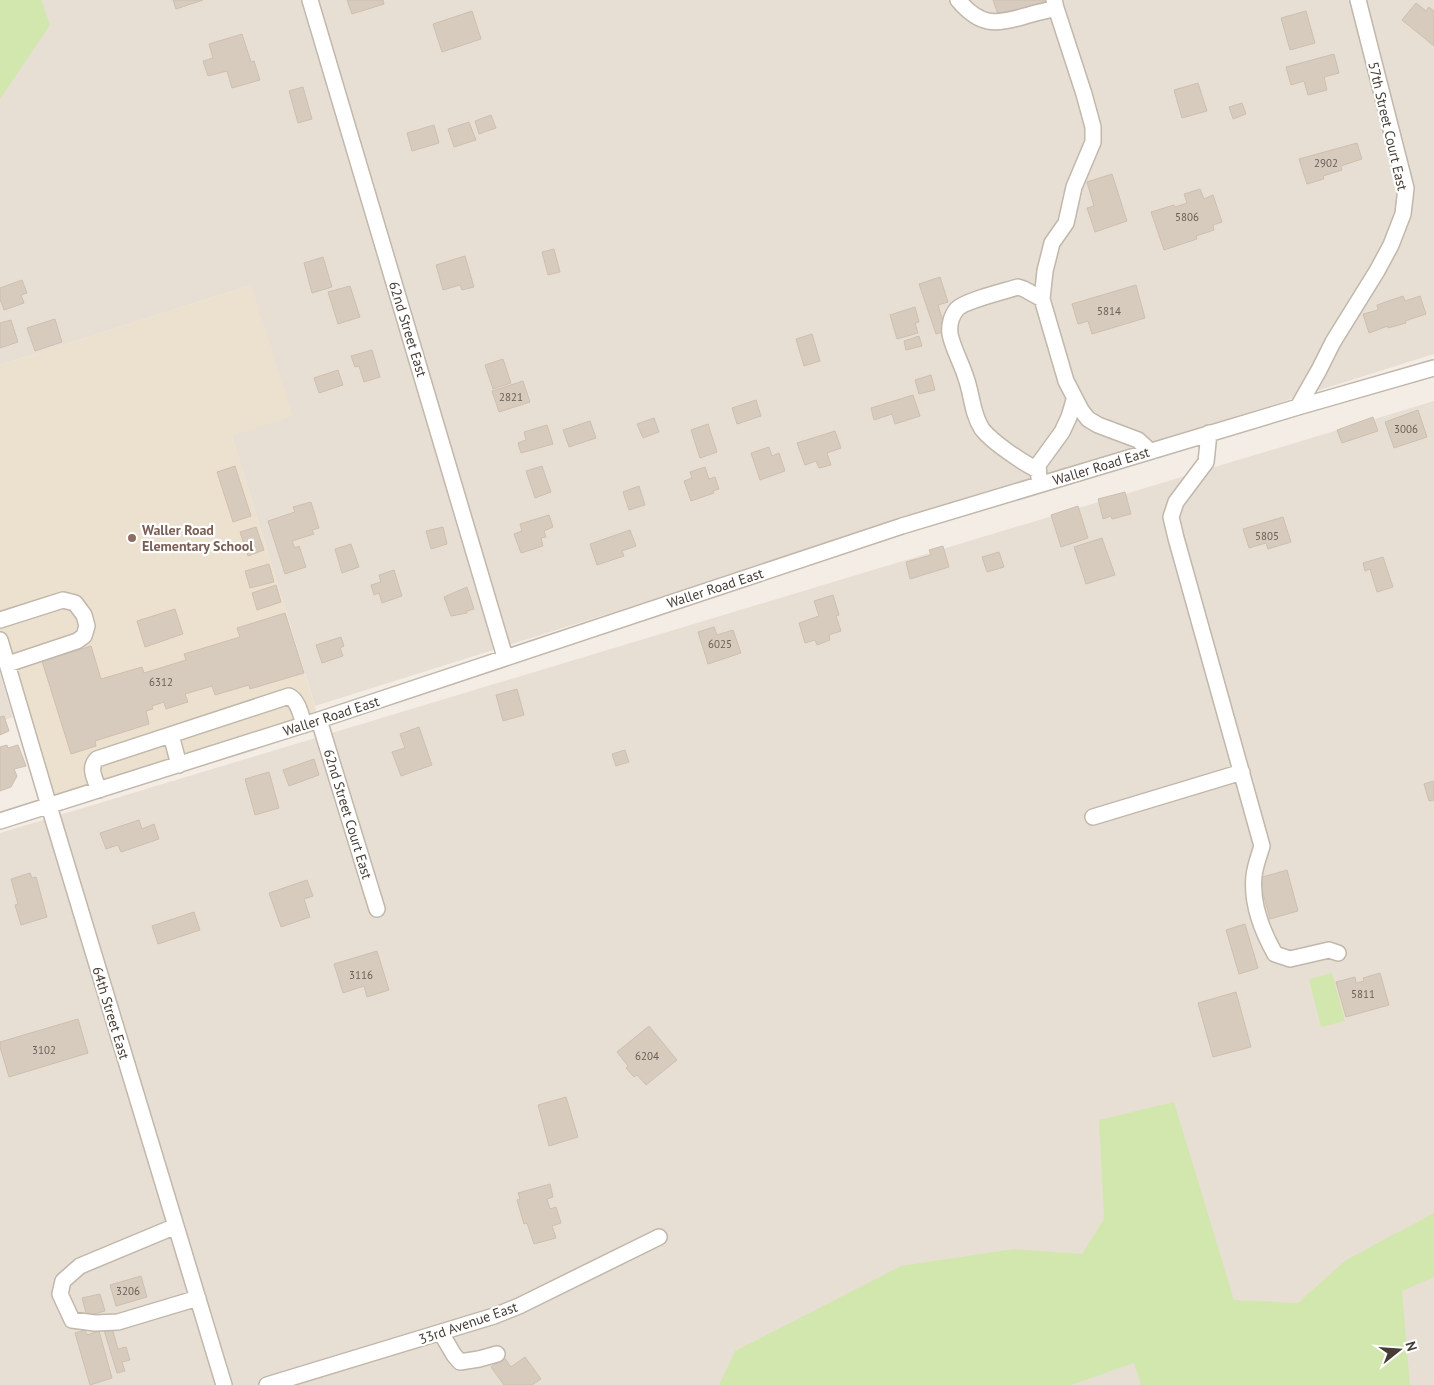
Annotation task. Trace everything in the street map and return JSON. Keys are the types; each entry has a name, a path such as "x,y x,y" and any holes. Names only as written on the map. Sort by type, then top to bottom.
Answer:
{"street":[{"name":"62nd Street East","path":"310,0 506,657"},
{"path":"958,0 966,10 984,21 1004,22 1055,4 1084,94 1093,127 1093,142 1074,187 1066,223 1052,243 1045,271 1042,299 1066,381 1074,400 1081,410 1088,419 1098,425 1138,440 1150,451"},
{"name":"57th Street Court East","path":"1298,407 1320,370 1333,342 1386,254 1403,214 1406,188 1358,0"},
{"path":"1039,477 1029,466 998,444 983,429 977,418 967,379 950,336 950,321 958,308 966,303 1018,288 1024,288 1042,299"},
{"name":"Waller Road East","path":"0,821 304,725 902,526 1039,477 1150,451 1434,368"},
{"path":"1039,477 1038,465 1062,432 1069,418 1074,400"},
{"path":"1210,433 1206,462 1176,502 1171,517 1262,846 1254,876 1254,902 1264,935 1275,954 1290,960 1329,950 1338,953"},
{"path":"0,620 63,600 75,603 84,615 87,626 84,636 78,641 8,664"},
{"name":"64th Street East","path":"0,640 224,1385"},
{"path":"99,790 92,768 92,763 97,759 289,696 296,703 304,725"},
{"name":"62nd Street Court East","path":"319,720 377,909"},
{"path":"171,735 179,764"},
{"path":"1093,817 1242,772"},
{"path":"176,1226 80,1266 62,1281 60,1294 72,1320 95,1324 118,1322 198,1298"},
{"name":"33rd Avenue East","path":"267,1385 494,1316 519,1306 659,1237"},
{"path":"441,1333 460,1362 497,1354"}],"shaded area":[{"path":"0,0 1434,0 1434,354 315,706 232,436 251,285 0,365"},
{"name":"Waller Road Elementary School","path":"251,285 293,416 232,436 319,720 49,806 0,640 0,365"},
{"path":"1434,401 1434,1385 0,1385 0,833"},
{"path":"0,674 13,717 0,722"}],"green space":[{"path":"0,0 41,0 50,25 0,99"},
{"path":"1332,973 1345,1021 1321,1027 1309,979"},
{"path":"1174,1102 1234,1300 1298,1303 1346,1260 1434,1213 1434,1277 1402,1291 1410,1385 1141,1385 1134,1363 1071,1385 719,1385 735,1351 901,1266 1014,1249 1082,1254 1104,1219 1099,1120"}],"building":[{"path":"173,0 203,0 176,9"},
{"path":"347,0 383,0 384,4 352,14"},
{"path":"993,0 1045,0 1046,1 999,17"},
{"path":"1416,3 1426,11 1429,7 1434,11 1434,46 1402,20"},
{"path":"472,11 481,39 442,52 433,24"},
{"path":"1306,11 1315,43 1290,50 1281,18"},
{"path":"242,34 251,62 254,61 260,80 232,88 227,71 208,76 203,61 213,58 209,44"},
{"path":"1334,54 1339,73 1324,77 1327,90 1308,95 1304,81 1291,85 1286,67"},
{"path":"1198,83 1207,111 1182,118 1174,90"},
{"path":"303,87 312,119 298,123 289,91"},
{"path":"1242,103 1246,114 1233,119 1229,107"},
{"path":"491,115 496,128 479,134 475,121"},
{"path":"469,122 476,140 454,147 448,129"},
{"path":"434,125 439,143 412,151 407,133"},
{"path":"1357,143 1362,159 1341,166 1342,170 1323,176 1324,179 1307,184 1299,159"},
{"path":"1112,174 1127,221 1095,232 1087,208 1094,206 1087,182"},
{"path":"1200,189 1204,199 1213,195 1222,222 1213,225 1214,230 1196,236 1197,239 1164,250 1151,212 1187,203 1184,194"},
{"path":"554,249 560,272 548,275 542,252"},
{"path":"465,256 474,287 462,290 460,285 443,290 436,265"},
{"path":"323,257 332,287 312,293 304,263"},
{"path":"940,277 948,302 938,305 946,331 936,334 919,284"},
{"path":"22,280 27,293 21,295 24,303 4,310 0,299 0,288"},
{"path":"1136,285 1145,318 1092,334 1088,321 1078,324 1072,304"},
{"path":"350,286 360,317 338,324 328,292"},
{"path":"1403,296 1405,301 1420,296 1426,314 1405,321 1406,323 1388,328 1388,326 1369,333 1363,314 1378,310 1377,305"},
{"path":"915,307 919,322 915,323 918,333 897,339 890,315"},
{"path":"55,319 62,342 35,351 27,328"},
{"path":"11,320 18,342 0,348 0,323"},
{"path":"812,334 820,361 804,366 796,339"},
{"path":"919,336 922,346 906,350 904,341"},
{"path":"372,350 380,377 364,382 359,366 355,367 351,356"},
{"path":"503,359 511,383 493,389 485,365"},
{"path":"338,370 343,385 319,393 314,378"},
{"path":"931,375 935,390 919,394 915,380"},
{"path":"523,381 530,402 499,412 492,391"},
{"path":"913,395 920,416 895,424 892,414 874,420 871,408"},
{"path":"756,400 761,416 737,424 732,408"},
{"path":"1418,410 1427,437 1394,448 1385,422"},
{"path":"1373,417 1378,431 1342,443 1337,430"},
{"path":"654,418 659,432 643,438 637,424"},
{"path":"590,421 596,438 569,447 563,430"},
{"path":"708,424 717,452 700,458 691,430"},
{"path":"547,425 553,444 521,453 518,443 526,440 524,432"},
{"path":"835,431 841,448 827,453 831,465 819,468 816,461 805,465 797,443"},
{"path":"769,447 772,456 779,453 785,471 760,480 751,453"},
{"path":"235,466 251,516 233,522 217,472"},
{"path":"542,466 551,492 535,498 526,471"},
{"path":"705,467 709,479 715,477 719,489 713,491 714,493 691,501 684,481 692,478 690,472"},
{"path":"639,486 645,505 629,510 623,492"},
{"path":"1125,492 1131,514 1112,519 1111,516 1103,519 1098,499"},
{"path":"311,502 319,528 312,530 314,534 292,541 295,548 299,546 306,567 285,574 268,521 295,512 293,507"},
{"path":"1078,506 1088,538 1061,547 1051,515"},
{"path":"549,515 553,527 544,531 546,537 541,538 543,546 521,553 514,534 522,531 520,524"},
{"path":"1283,517 1291,542 1268,549 1266,543 1249,548 1243,529"},
{"path":"256,527 264,550 248,556 240,532"},
{"path":"443,527 447,544 431,549 426,531"},
{"path":"630,530 636,546 622,551 624,556 597,565 590,544"},
{"path":"1102,538 1115,575 1086,584 1074,547"},
{"path":"351,544 359,567 342,573 335,549"},
{"path":"943,546 949,567 910,579 906,562 931,555 929,550"},
{"path":"999,552 1004,567 987,572 982,557"},
{"path":"1383,557 1393,587 1377,592 1370,569 1365,571 1363,563"},
{"path":"269,564 274,582 250,588 245,571"},
{"path":"394,570 402,596 382,603 379,593 374,595 371,585 381,582 379,575"},
{"path":"276,585 281,602 257,610 252,593"},
{"path":"467,587 474,609 467,611 467,613 451,616 444,597"},
{"path":"833,595 839,615 836,616 841,631 829,635 830,640 817,645 815,640 805,643 799,623 819,616 814,601"},
{"path":"175,609 183,634 145,647 137,621"},
{"path":"285,613 304,673 250,689 249,685 215,695 212,686 185,694 188,702 166,709 164,702 152,706 153,709 146,711 149,724 95,741 96,746 71,754 42,661 91,646 101,679 142,667 144,673 186,660 184,654 240,637 237,628"},
{"path":"714,627 717,635 733,630 741,653 708,664 698,632"},
{"path":"341,637 344,646 340,648 343,656 322,663 316,645"},
{"path":"517,689 524,715 503,721 496,695"},
{"path":"4,716 9,731 0,735 0,717"},
{"path":"419,727 432,765 401,776 392,752 405,748 400,734"},
{"path":"7,745 8,748 18,745 26,766 14,769 17,776 11,787 0,791 0,747"},
{"path":"625,750 629,762 616,766 612,754"},
{"path":"314,759 319,775 289,786 283,770"},
{"path":"269,772 279,808 255,815 245,779"},
{"path":"1434,781 1434,800 1429,801 1424,784"},
{"path":"139,820 142,829 154,824 159,839 121,852 118,845 106,849 100,833"},
{"path":"1287,870 1298,911 1270,919 1259,878"},
{"path":"30,873 32,878 36,877 47,917 21,925 15,905 18,904 11,879"},
{"path":"307,880 313,896 304,899 310,917 281,927 269,893"},
{"path":"194,912 200,930 158,944 152,926"},
{"path":"1245,924 1258,968 1239,974 1226,930"},
{"path":"377,951 389,990 367,997 364,986 343,993 334,964"},
{"path":"1380,973 1389,1005 1346,1017 1336,982 1355,977 1356,983 1364,981 1363,978"},
{"path":"1236,992 1251,1047 1213,1057 1198,1003"},
{"path":"78,1019 88,1053 9,1077 0,1042"},
{"path":"649,1026 677,1060 646,1085 637,1075 634,1077 626,1068 628,1066 617,1052"},
{"path":"566,1097 578,1137 549,1146 538,1105"},
{"path":"550,1184 553,1197 547,1199 550,1209 556,1207 561,1223 552,1226 556,1238 534,1244 527,1223 524,1224 517,1200 520,1199 518,1193"},
{"path":"141,1276 147,1297 116,1306 110,1285"},
{"path":"100,1294 105,1311 87,1316 82,1298"},
{"path":"112,1328 118,1349 126,1347 130,1360 122,1362 125,1371 117,1373 104,1330"},
{"path":"85,1330 87,1335 99,1331 112,1378 90,1385 75,1333"},
{"path":"504,1357 511,1367 525,1357 541,1379 532,1385 504,1385 491,1367"}],"place":[{"name":"Waller Road Elementary School","path":"132,538"}]}
